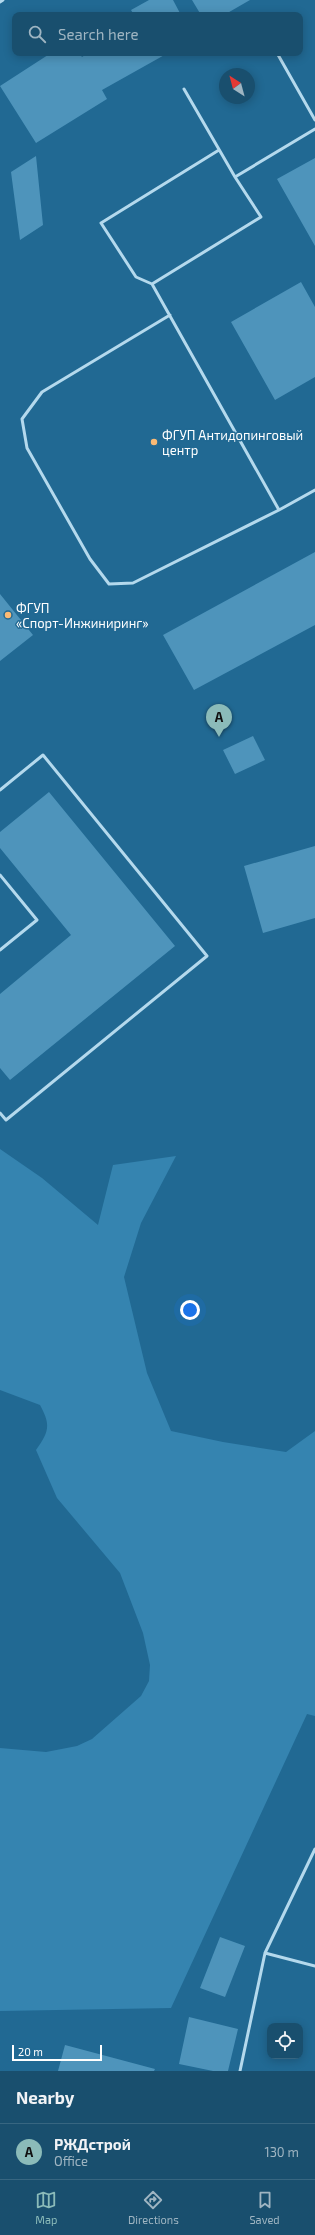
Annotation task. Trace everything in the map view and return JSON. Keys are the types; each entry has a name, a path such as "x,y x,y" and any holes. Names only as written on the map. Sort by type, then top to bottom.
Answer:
{"lane":[{"path":"278,56 315,120"},
{"path":"152,284 261,217 235,178 184,89"},
{"path":"235,178 315,129"},
{"path":"219,150 101,223 136,277 152,284 280,510"},
{"path":"170,315 42,392 22,419 27,448 90,559 109,584 132,583 280,510 315,490"},
{"path":"0,790 43,755 207,956 6,1120 0,1113"},
{"path":"0,874 37,920 0,950"},
{"path":"240,2071 265,1953 315,1849"},
{"path":"265,1953 315,1966"}],"shaded area":[{"path":"0,1149 42,1178 98,1225 113,1165 176,1156 141,1223 124,1277 147,1373 171,1431 223,1442 286,1452 315,1431 315,1716 307,1714 171,2008 0,2011 0,1748 46,1752 77,1746 92,1739 141,1696 149,1681 150,1665 143,1633 120,1573 57,1498 36,1450 46,1433 47,1423 44,1412 40,1405 0,1390"}],"building":[{"path":"149,0 173,0 179,12 132,12 131,10"},
{"path":"192,0 250,0 229,12 199,12"},
{"path":"46,56 163,56 102,90 107,99 36,143 0,86"},
{"path":"36,156 43,225 20,240 11,172"},
{"path":"315,158 315,246 277,179"},
{"path":"301,282 315,307 315,377 275,400 231,322"},
{"path":"315,552 315,625 194,690 163,635"},
{"name":"ФГУП «Спорт-Инжиниринг»","path":"0,594 33,635 0,661"},
{"path":"253,736 265,760 235,774 223,750"},
{"path":"49,792 175,946 10,1080 0,1068 0,994 71,935 0,848 0,832"},
{"path":"315,846 315,918 263,933 244,866"},
{"path":"220,1937 245,1946 225,1997 200,1988"},
{"path":"189,2017 238,2029 228,2071 213,2071 179,2064"},
{"path":"65,2045 155,2069 154,2071 58,2071"}],"place":[{"name":"ФГУП Антидопинговый центр","path":"154,442"},
{"name":"ФГУП «Спорт-Инжиниринг»","path":"8,615"},
{"name":"РЖДстрой","path":"219,737"}]}
